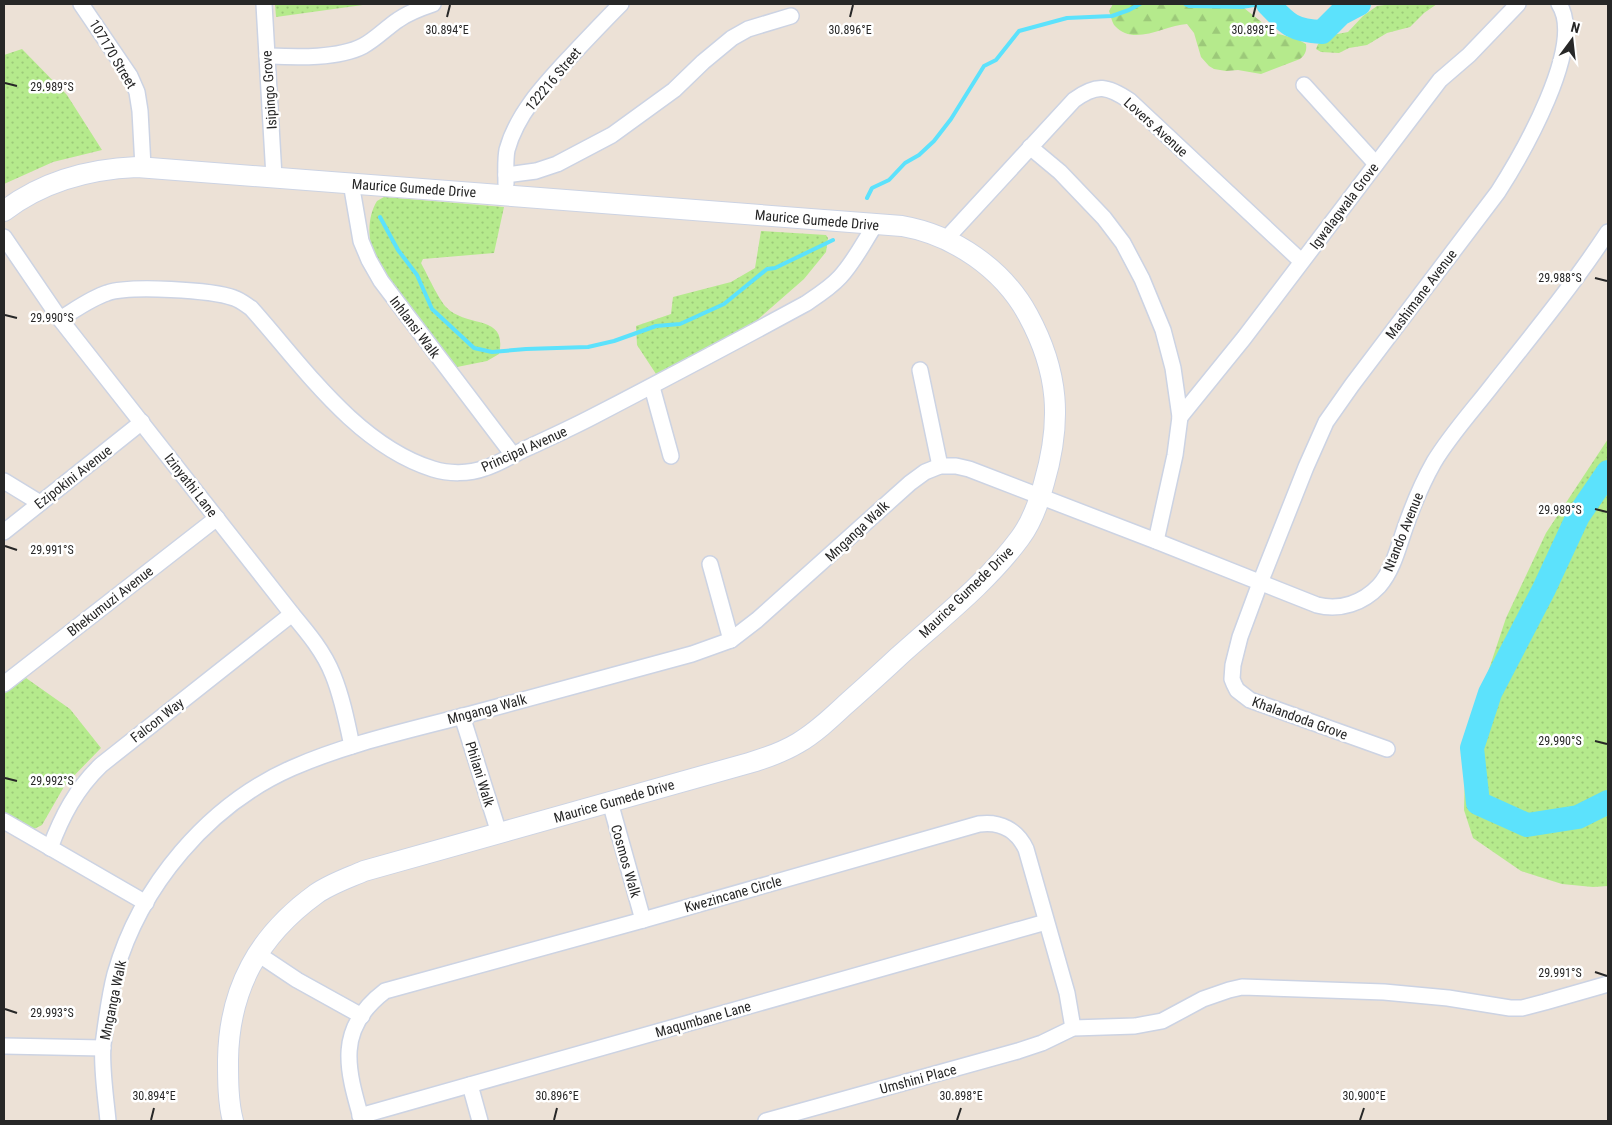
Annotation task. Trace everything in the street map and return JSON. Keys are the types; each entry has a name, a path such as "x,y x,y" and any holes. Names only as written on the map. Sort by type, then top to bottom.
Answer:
{"street":[{"name":"107170 Street","path":"81,4 130,76 137,92 143,167"},
{"name":"Isipingo Grove","path":"264,4 274,177"},
{"path":"267,56 294,57 350,51 374,39 398,20 433,4"},
{"name":"122216 Street","path":"508,196 506,175 507,150 517,126 534,99 585,41 621,4"},
{"name":"Igwalagwala Grove","path":"1180,418 1244,338 1440,80 1469,56 1518,4"},
{"name":"Mashimane Avenue","path":"1260,583 1326,422 1352,384 1498,192 1517,162 1544,106 1562,58 1565,25 1563,9 1559,4"},
{"path":"506,175 552,166 612,135 674,90 732,38 748,29 791,16"},
{"path":"1304,85 1376,164"},
{"name":"Lovers Avenue","path":"946,239 1074,100 1084,92 1093,89 1111,90 1130,101 1301,261"},
{"path":"1030,147 1060,172 1104,218 1123,243 1142,279 1164,330 1173,368 1180,418 1175,455 1156,541"},
{"name":"Maurice Gumede Drive","path":"4,211 26,195 67,179 111,169 143,167 916,229 946,239 972,254 1009,288 1024,307 1035,327 1052,377 1056,405 1051,459 1040,497 1021,537 1003,559 979,583 836,713 799,743 776,754 749,763 390,862 338,882 317,893 297,910 276,930 258,954 246,975 235,1004 229,1041 228,1080 231,1120"},
{"name":"Inhlansi Walk","path":"351,183 361,241 381,282 513,455"},
{"name":"Principal Avenue","path":"60,319 107,293 125,290 143,289 199,293 234,298 251,308 345,414 368,433 405,457 434,469 465,472 485,468 652,387 806,304 825,291 840,277 854,259 875,225"},
{"name":"Ntando Avenue","path":"1040,497 1328,608 1352,604 1368,596 1387,576 1413,505 1435,460 1556,305 1608,232"},
{"name":"Izinyathi Lane","path":"4,237 60,319 313,639 333,674 352,746"},
{"path":"920,370 940,466 956,466 969,469 1040,497"},
{"path":"652,387 671,456"},
{"name":"Ezipokini Avenue","path":"4,532 142,422"},
{"name":"Mnganga Walk","path":"108,1121 103,1048 115,974 133,927 146,902 188,844 216,816 264,782 292,768 352,746 692,654 731,640 758,620 910,482 925,472 940,466"},
{"path":"4,481 40,503"},
{"name":"Bhekumuzi Avenue","path":"4,684 217,518"},
{"path":"710,564 731,640"},
{"name":"Khalandoda Grove","path":"1260,583 1234,658 1232,679 1238,690 1250,700 1387,749"},
{"name":"Falcon Way","path":"50,848 67,808 91,774 292,614"},
{"name":"Philani Walk","path":"462,716 499,833"},
{"name":"Cosmos Walk","path":"610,802 643,920"},
{"path":"4,822 146,902"},
{"name":"Kwezincane Circle","path":"361,1118 349,1071 349,1044 362,1016 375,999 385,991 989,822 1001,825 1013,832 1022,840 1026,849 1067,992 1070,1029"},
{"name":"Maqumbane Lane","path":"361,1118 470,1085 1046,922"},
{"path":"258,954 297,980 362,1016"},
{"path":"1070,1029 1149,1025 1174,1016 1210,996 1242,987 1384,992 1522,1008 1608,984"},
{"name":"Umshini Place","path":"766,1121 791,1118 1018,1051 1042,1043 1070,1029"},
{"path":"4,1046 103,1048"},
{"path":"470,1085 480,1121"}],"green space":[{"path":"275,4 370,4 276,17"},
{"path":"1113,4 1239,4 1275,33 1297,39 1306,44 1306,51 1300,59 1261,74 1238,70 1214,69 1201,57 1194,33 1187,24 1140,35 1131,35 1114,25 1109,11"},
{"path":"1437,4 1424,13 1410,27 1387,33 1367,45 1349,48 1339,53 1321,52 1316,49 1318,44 1332,35 1348,32 1363,16 1377,6"},
{"path":"22,49 67,95 102,150 53,162 4,184 4,55"},
{"path":"384,197 504,207 494,253 423,259 421,263 446,307 464,318 484,323 497,332 500,341 499,354 487,361 457,367 408,309 385,276 371,245 369,228 372,211 377,201"},
{"path":"761,231 826,235 828,238 826,252 804,279 755,322 656,374 637,345 636,326 671,314 673,297 731,282 755,268"},
{"path":"1608,439 1608,886 1593,887 1562,884 1521,871 1473,838 1464,810 1466,738 1506,618 1546,533"},
{"path":"26,678 70,709 101,748 65,785 42,825 32,830 4,812 4,694"}],"waterway":[{"path":"867,198 872,188 889,180 905,163 919,155 934,141 951,119 984,66 996,60 1019,31 1067,18 1112,16 1140,4"},
{"path":"1185,4 1189,6 1242,7 1260,4"},
{"path":"1268,4 1280,17 1291,25 1304,30 1322,32 1340,14 1359,4"},
{"path":"380,217 398,250 417,275 432,309 474,348 492,352 588,347 614,341 656,326 680,324 724,304 767,269 775,268 833,240"},
{"path":"1608,472 1578,516 1544,589 1490,693 1472,748 1478,803 1527,825 1578,817 1608,802"}]}
